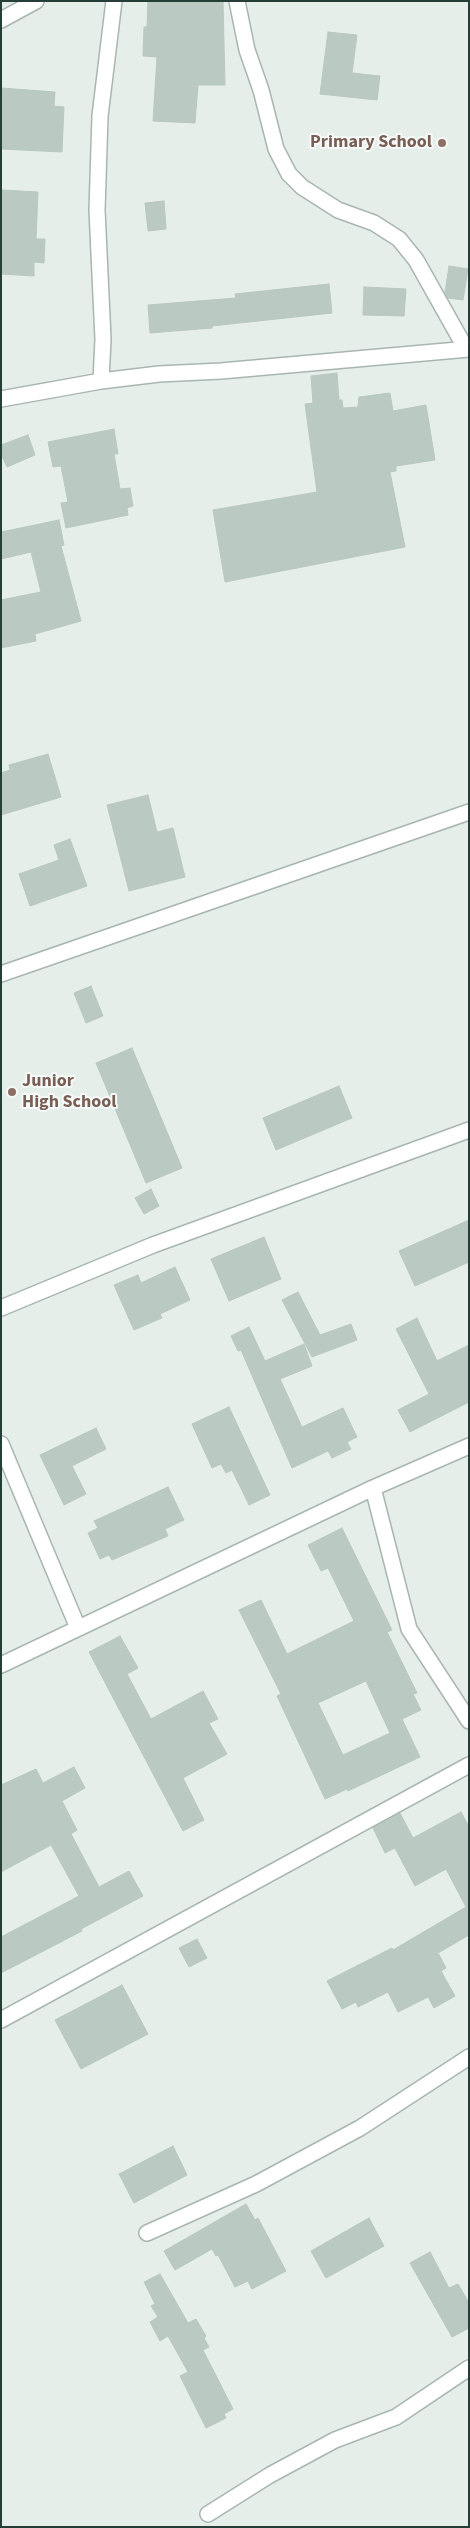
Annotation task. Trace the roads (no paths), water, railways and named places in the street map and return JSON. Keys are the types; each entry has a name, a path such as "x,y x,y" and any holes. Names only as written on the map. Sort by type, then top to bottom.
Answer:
{"street":[{"path":"1,20 36,1"},
{"path":"101,381 103,338 97,210 100,116 114,1"},
{"path":"1,399 101,381 467,349 416,260 399,239 374,223 338,210 302,187 290,174 276,149 261,90 247,50 237,1"},
{"path":"1,974 469,812"},
{"path":"1,1308 154,1245 469,1130"},
{"path":"1,1444 78,1628"},
{"path":"1,1665 373,1488 469,1446"},
{"path":"373,1488 410,1629 469,1721"},
{"path":"1,2020 469,1765"},
{"path":"146,2234 256,2184 351,2133 469,2057"},
{"path":"208,2514 270,2475 335,2440 396,2417 469,2368"}],"place":[{"name":"Primary School","path":"442,143"},
{"name":"Junior High School","path":"12,1092"}]}
